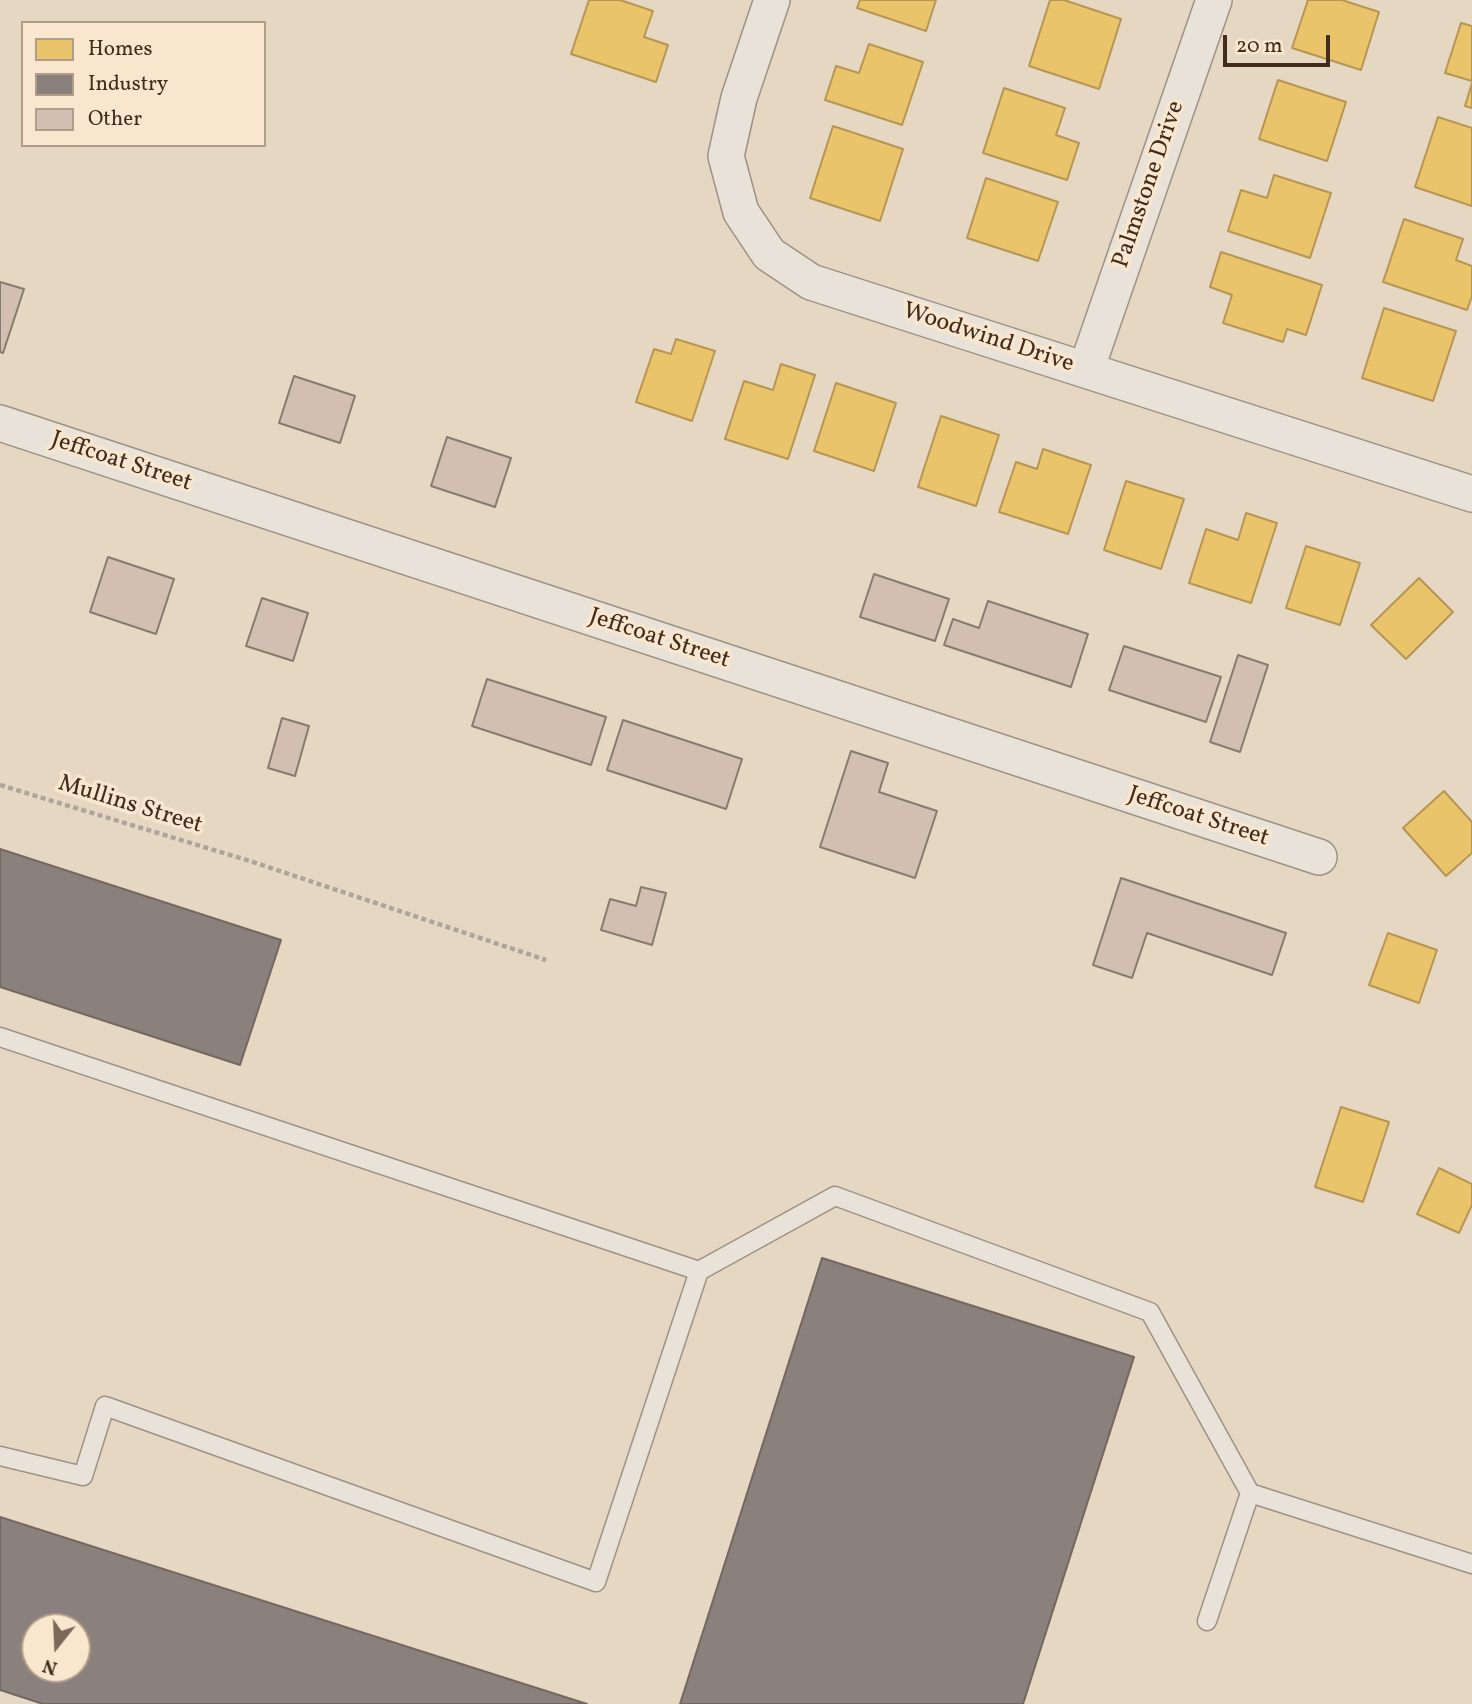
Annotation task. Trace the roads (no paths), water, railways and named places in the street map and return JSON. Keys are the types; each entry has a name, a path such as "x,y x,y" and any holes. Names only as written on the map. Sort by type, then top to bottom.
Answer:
{"street":[{"name":"Woodwind Drive","path":"772,0 739,98 726,156 741,212 769,254 811,282 1472,494"},
{"name":"Palmstone Drive","path":"1086,370 1214,0"},
{"name":"Jeffcoat Street","path":"0,423 1319,857"}],"lane":[{"path":"0,1037 699,1272"},
{"path":"0,1456 83,1476 105,1406 596,1583 699,1272 835,1196 1150,1312 1250,1493 1472,1564"},
{"path":"1207,1621 1250,1493"}]}
